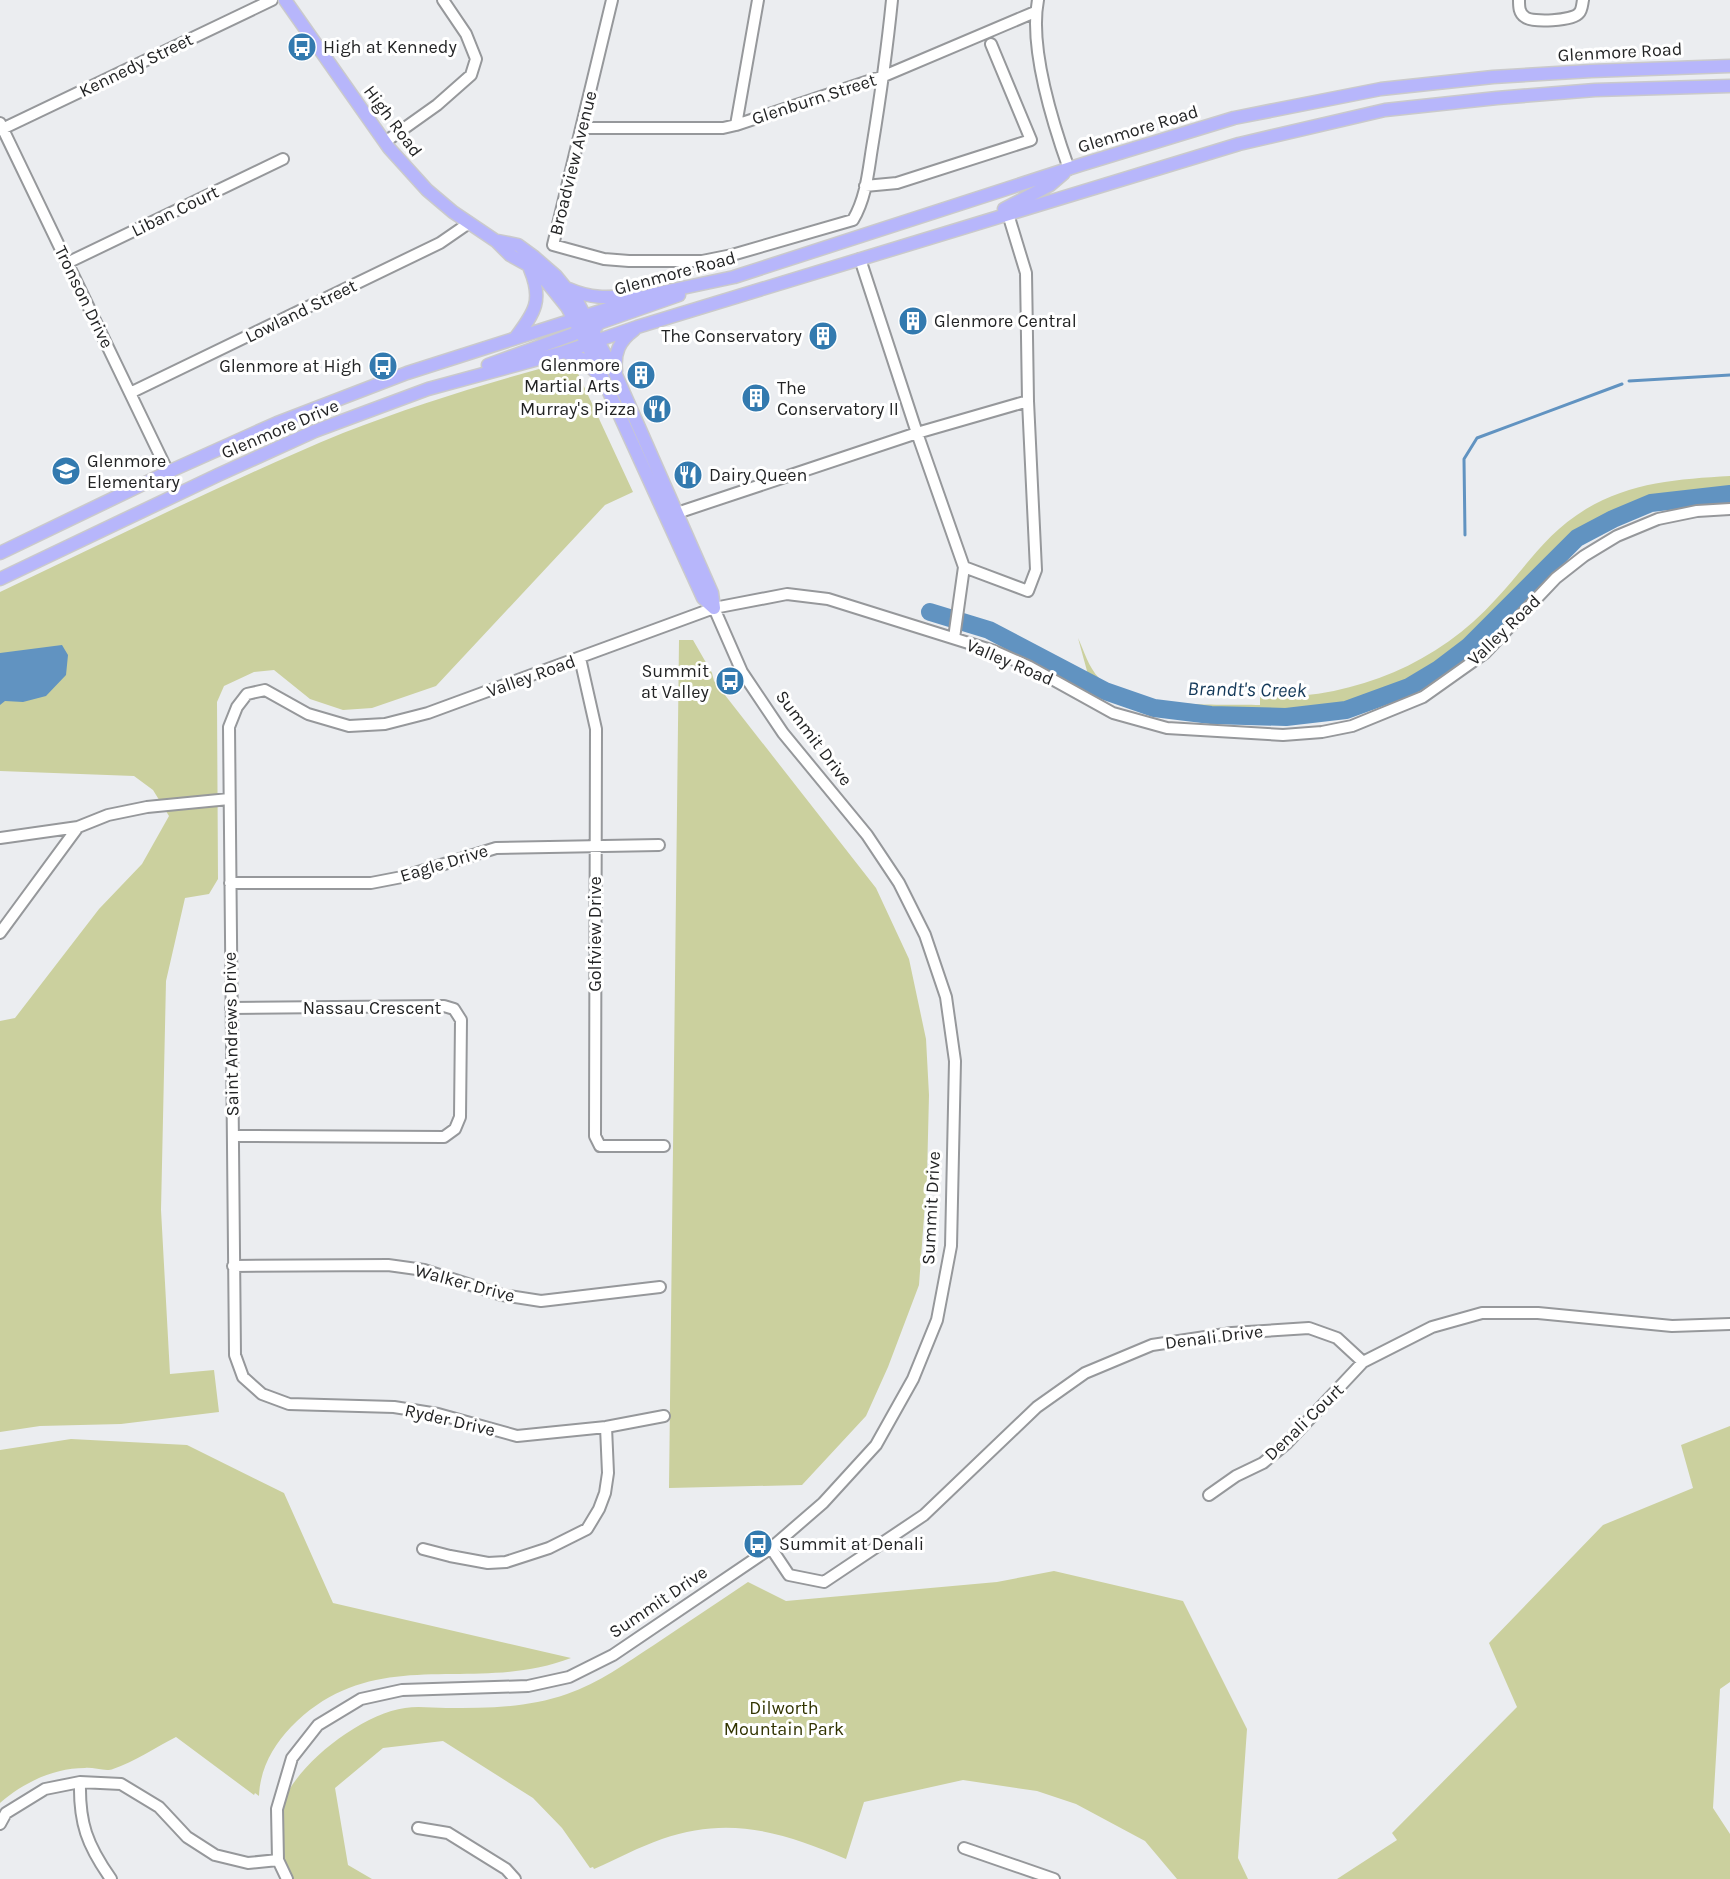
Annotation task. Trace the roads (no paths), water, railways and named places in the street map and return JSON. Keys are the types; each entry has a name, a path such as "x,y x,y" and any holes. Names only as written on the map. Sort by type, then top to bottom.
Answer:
{"main road":[{"name":"High Road","path":"285,0 384,142 407,170 427,190 469,223 496,240 510,255 528,265 558,294 580,322"},
{"name":"Glenmore Road","path":"580,322 654,294 734,277 1234,118 1380,89 1493,77 1592,70 1730,66"},
{"name":"Glenmore Road","path":"593,338 637,327 1239,144 1385,110 1595,90 1730,86"},
{"path":"974,224 1050,185 1069,169"},
{"name":"High Road","path":"496,240 518,245 568,289 580,322"},
{"path":"516,337 537,303 535,280 528,265"},
{"path":"593,338 599,323 734,277"},
{"path":"568,289 584,296 597,298 654,294"},
{"path":"428,389 574,334 580,322"},
{"name":"Glenmore Drive","path":"0,553 168,472 309,410 407,373 516,337 580,322"},
{"name":"Summit Drive","path":"580,322 616,375 712,593 714,608"},
{"path":"616,375 616,352 622,341 637,327"},
{"name":"Glenmore Drive","path":"0,579 315,431 428,389 564,352 593,338"},
{"name":"Summit Drive","path":"593,338 603,380 703,598 714,608"},
{"path":"564,352 591,365 603,380"}],"street":[{"name":"Kennedy Street","path":"1,127 272,0"},
{"path":"384,142 437,105 471,75 476,59 466,34 443,0"},
{"name":"Broadview Avenue","path":"612,0 553,245 604,259 702,261 732,255 853,220 865,190"},
{"path":"736,125 758,0"},
{"path":"892,0 885,75 865,190 897,183 1031,140 991,44"},
{"path":"1038,0 1035,12 1041,68 1056,133 1069,169"},
{"path":"1518,0 1520,12 1533,21 1571,18 1578,15 1581,11 1582,0"},
{"name":"Glenburn Street","path":"581,128 723,128 736,125 885,75 1035,12"},
{"name":"Tronson Drive","path":"1,127 168,472"},
{"name":"Liban Court","path":"68,263 283,159"},
{"path":"964,567 1028,591 1036,570 1028,401 1026,273 1008,214"},
{"name":"Lowland Street","path":"130,393 440,243 469,223"},
{"path":"860,259 916,433 964,567 954,638"},
{"path":"676,513 916,433 1028,401"},
{"name":"Valley Road","path":"247,694 265,690 308,714 349,726 385,724 428,713 714,608 787,594 828,598 994,651 1030,667 1113,713 1167,728 1283,735 1322,732 1352,726 1423,698 1485,653 1556,578 1584,556 1617,536 1658,519 1697,511 1730,509"},
{"name":"Summit Drive","path":"287,1879 278,1860 277,1809 292,1758 318,1725 361,1699 402,1690 528,1686 569,1677 613,1655 771,1548 822,1503 876,1444 913,1379 937,1320 951,1246 955,1061 946,997 925,935 899,883 867,835 777,724 742,672 714,608"},
{"name":"Golfview Drive","path":"580,658 596,729 595,1136 600,1146 664,1146"},
{"name":"Saint Andrews Drive","path":"243,1377 235,1355 233,1266 229,728 237,707 247,694"},
{"path":"0,838 78,827 108,815 147,807 230,798"},
{"path":"0,933 78,827"},
{"name":"Eagle Drive","path":"230,883 370,884 402,877 496,848 659,845"},
{"name":"Nassau Crescent","path":"231,1008 444,1006 454,1009 461,1020 460,1117 455,1129 444,1137 232,1136"},
{"name":"Walker Drive","path":"233,1266 388,1265 424,1270 502,1295 541,1301 660,1287"},
{"path":"1364,1362 1432,1327 1482,1313 1538,1313 1672,1326 1730,1324"},
{"name":"Denali Drive","path":"771,1548 789,1575 824,1582 924,1515 1047,1400 1085,1373 1152,1345 1232,1333 1309,1328 1337,1338 1364,1362"},
{"name":"Denali Court","path":"1209,1495 1236,1476 1263,1463 1287,1443 1364,1362"},
{"name":"Ryder Drive","path":"243,1377 262,1394 289,1404 394,1407 438,1414 517,1436 606,1427 664,1416"},
{"path":"423,1549 478,1561 506,1562 549,1548 587,1529 600,1509 605,1493 608,1473 606,1427"},
{"path":"80,1782 80,1809 87,1840 111,1879"},
{"path":"0,1824 6,1813 45,1789 80,1782 121,1784 159,1807 187,1837 216,1855 248,1863 278,1860"},
{"path":"418,1828 448,1833 506,1869 514,1879"},
{"path":"964,1848 1054,1879"}],"water":[{"path":"62,645 68,655 66,675 46,696 23,702 5,701 0,705 0,653"}],"waterway":[{"path":"1629,381 1730,375"},
{"path":"1465,535 1464,459 1477,438 1622,384"},
{"name":"Brandt's Creek","path":"930,612 989,630 1105,691 1154,708 1211,715 1286,717 1346,710 1409,687 1439,669 1468,647 1577,538 1651,503 1730,494"}],"place":[{"name":"High at Kennedy","path":"302,47"},
{"name":"Glenmore Central","path":"913,321"},
{"name":"The Conservatory","path":"823,336"},
{"name":"Glenmore at High","path":"383,366"},
{"name":"Glenmore Martial Arts","path":"641,375"},
{"name":"The Conservatory II","path":"756,398"},
{"name":"Murray's Pizza","path":"657,409"},
{"name":"Glenmore Elementary","path":"66,471"},
{"name":"Dairy Queen","path":"688,475"},
{"name":"Summit at Valley","path":"730,681"},
{"name":"Summit at Denali","path":"758,1544"}],"park label":[{"name":"Dilworth Mountain Park","path":"784,1718"}]}
